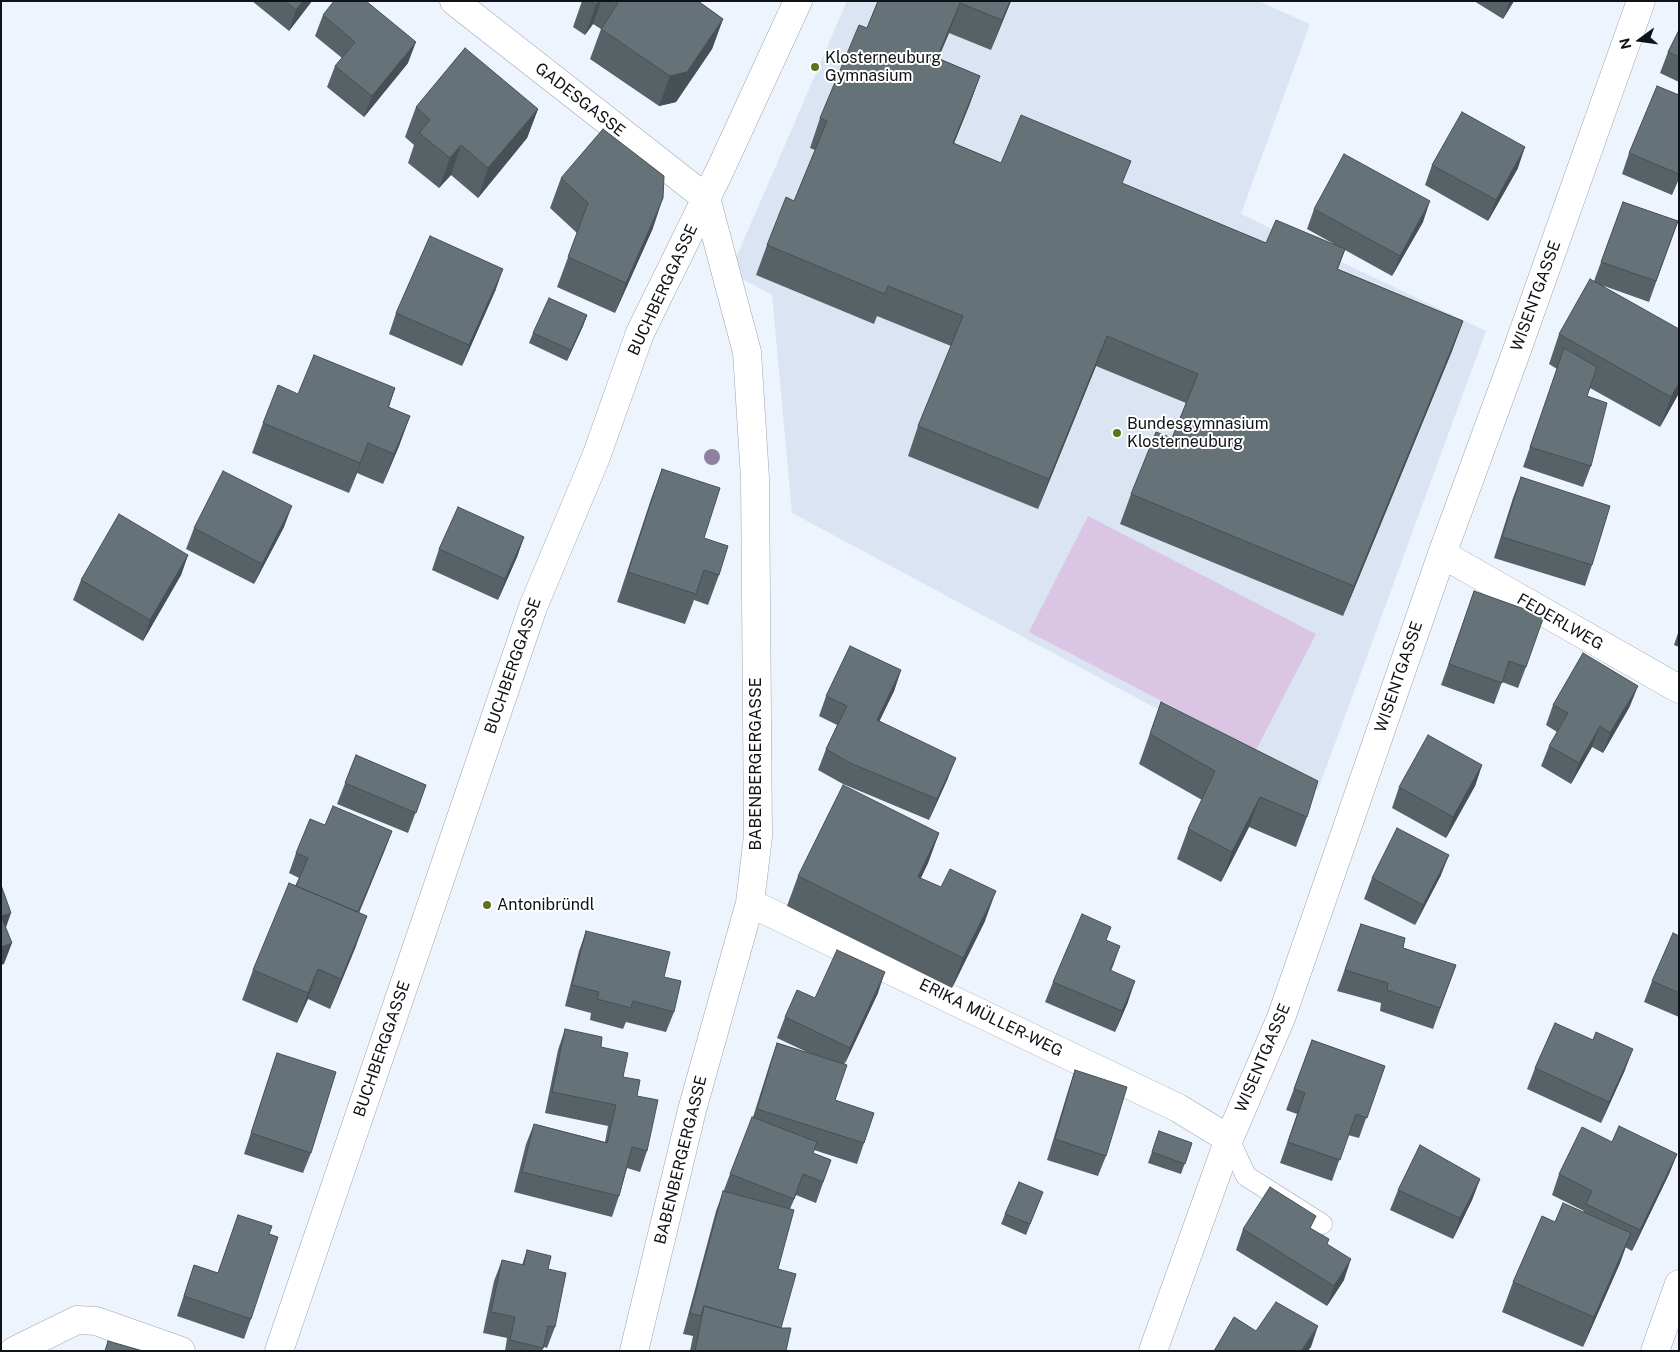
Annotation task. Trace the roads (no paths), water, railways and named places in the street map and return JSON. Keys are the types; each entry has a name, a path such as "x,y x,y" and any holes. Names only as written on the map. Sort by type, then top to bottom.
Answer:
{"street":[{"name":"GADESGASSE","path":"454,1 706,198"},
{"name":"BUCHBERGGASSE","path":"279,1351 533,607 596,456 640,333 706,198 798,1"},
{"name":"WISENTGASSE","path":"1153,1351 1229,1139 1281,1018 1442,554 1641,1"},
{"name":"BABENBERGERGASSE","path":"634,1351 692,1110 750,903 758,836 756,478 747,352 706,198"},
{"name":"FEDERLWEG","path":"1442,554 1679,689"},
{"name":"ERIKA MÜLLER-WEG","path":"750,903 1178,1108 1229,1139"},
{"path":"1655,1351 1679,1284"},
{"path":"14,1351 77,1320 96,1321 181,1351"}],"lane":[{"path":"1229,1139 1246,1176 1322,1224"}],"place":[{"name":"Klosterneuburg Gymnasium","path":"815,67"},
{"name":"Bundesgymnasium Klosterneuburg","path":"1117,433"},
{"name":"Antonibründl","path":"487,905"}]}
